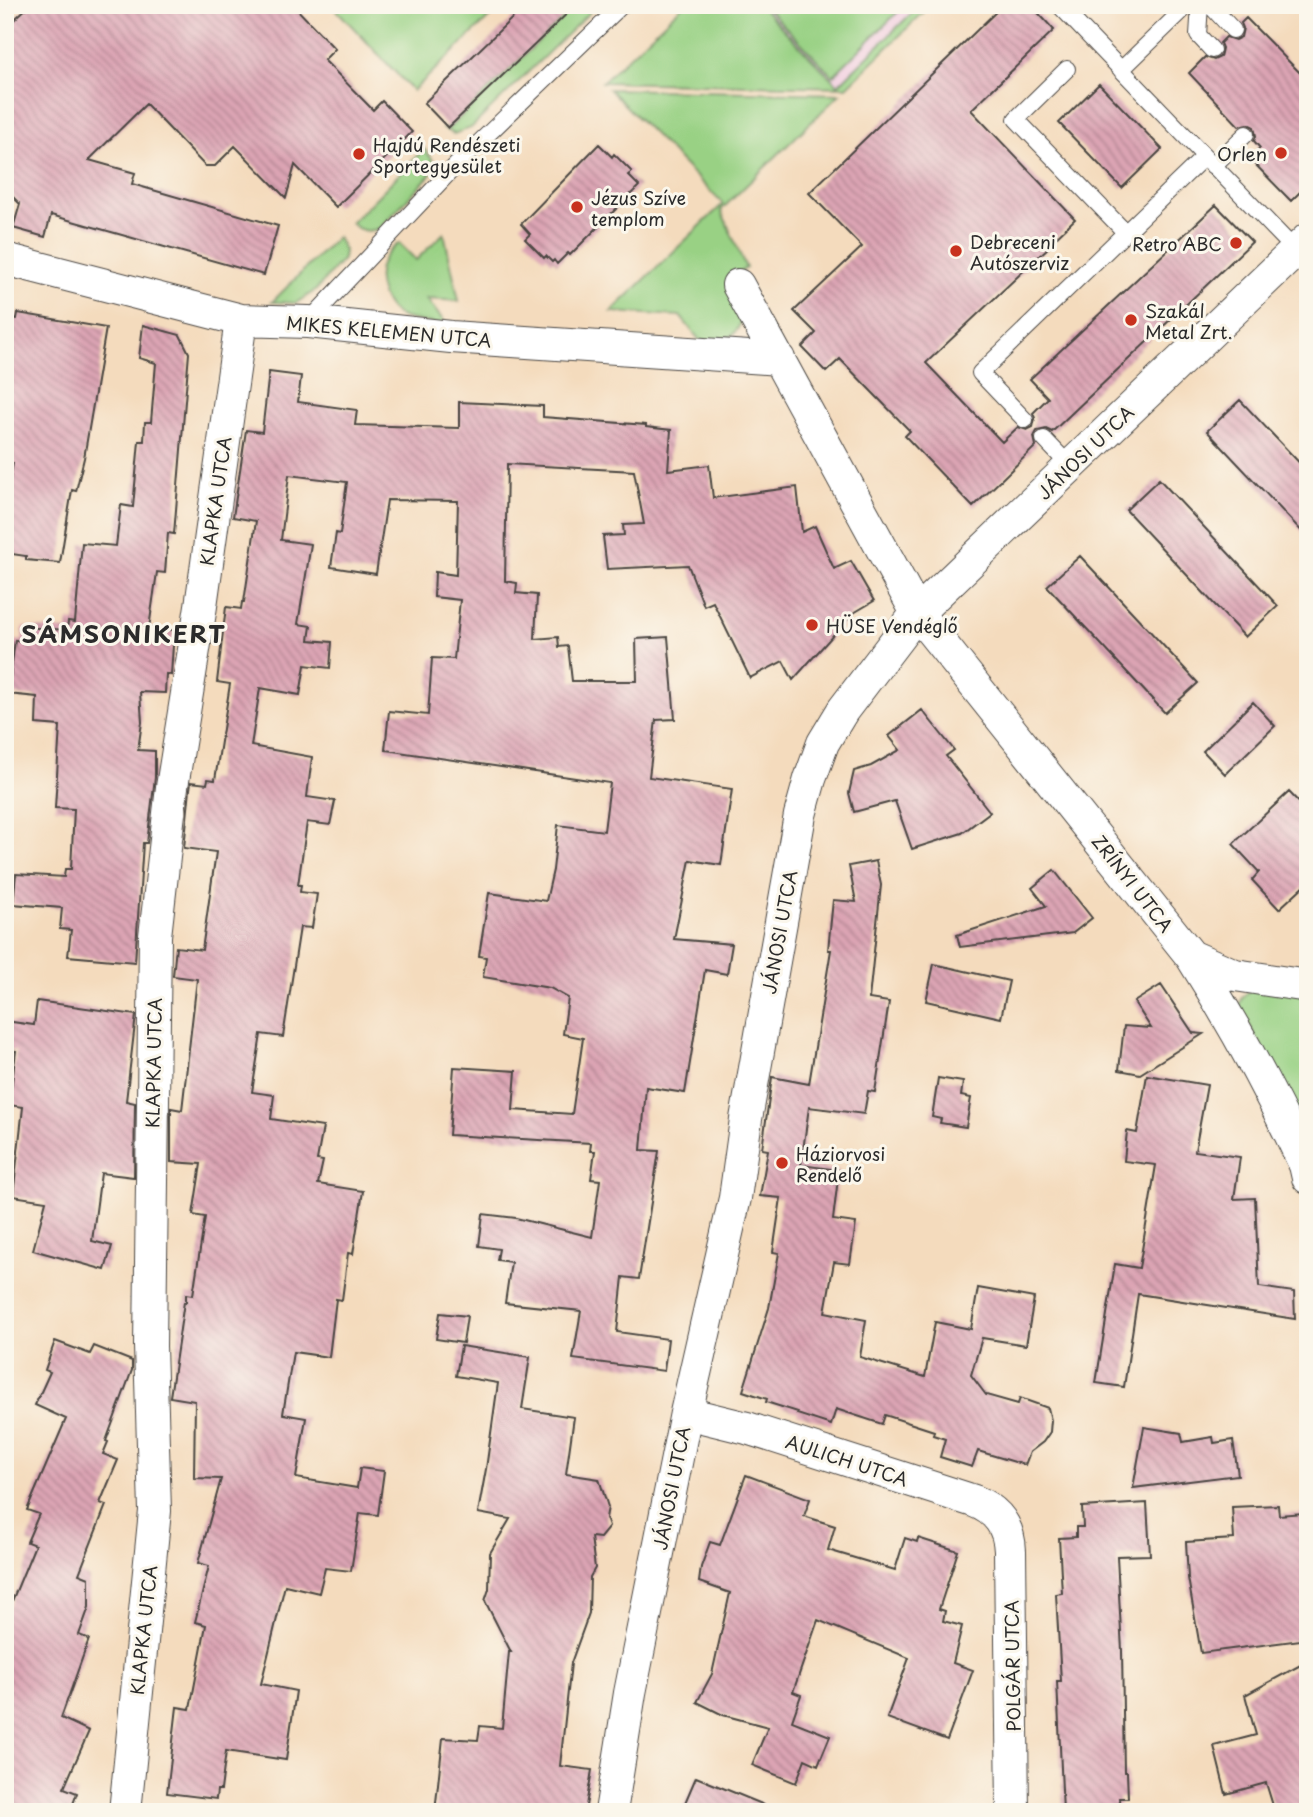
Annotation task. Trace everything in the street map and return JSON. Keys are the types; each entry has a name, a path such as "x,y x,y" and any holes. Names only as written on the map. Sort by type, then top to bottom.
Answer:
{"street":[{"name":"JÁNOSI UTCA","path":"611,1812 630,1693 686,1413 735,1198 762,1026 800,815 823,743 843,709 917,613 1302,244"},
{"name":"MIKES KELEMEN UTCA","path":"5,259 241,320 308,322 478,339 779,359"},
{"path":"738,285 917,613"},
{"name":"KLAPKA UTCA","path":"125,1812 155,1511 150,1332 156,912 241,320"},
{"name":"ZRÍNYI UTCA","path":"917,613 1191,956 1256,1065 1307,1168"},
{"path":"1191,956 1235,975 1308,986"},
{"name":"AULICH UTCA","path":"686,1413 747,1427 974,1501 989,1509 1002,1521"},
{"name":"POLGÁR UTCA","path":"1002,1521 1010,1544 1013,1812"}],"lane":[{"path":"308,322 459,162 622,5"},
{"path":"1059,5 1209,162 1302,244"},
{"path":"1121,70 1188,5"},
{"path":"1200,5 1198,35 1213,50"},
{"path":"1210,5 1233,30"},
{"path":"1067,69 1016,120 1125,232"},
{"path":"1025,420 980,373 1125,232 1247,134"},
{"path":"1044,439 1070,466"}],"shaded area":[{"path":"760,5 920,5 838,86"}],"green space":[{"path":"332,5 502,5 413,91"},
{"path":"576,5 597,5 471,128 454,134 444,129 449,128"},
{"path":"683,5 760,5 838,85 920,5 931,5 847,87 602,82"},
{"path":"764,5 905,5 833,76"},
{"path":"609,89 840,94 721,210 746,268 728,278 743,315 737,330 729,337 702,343 680,316 611,312 723,204"},
{"path":"424,149 433,160 431,174 380,228 364,230 351,223"},
{"path":"444,233 459,301 426,299 447,325 402,317 390,308 382,295 379,271 382,261 399,243 416,260"},
{"path":"337,237 344,250 343,259 316,290 296,303 272,302"},
{"path":"1252,989 1308,994 1308,1117 1299,1118 1239,1006 1243,996"}],"building":[{"path":"30,5 293,5 335,49 324,60 373,110 382,101 412,132 336,207 295,165 286,198 235,146 215,166 205,166 146,104 89,160 135,173 132,184 278,226 264,275 51,215 45,237 13,228 20,204 5,189 5,28"},
{"path":"526,5 576,5 448,128 424,103"},
{"path":"1003,5 1031,5 1054,30 971,110 1075,219 926,363 1002,442 1018,427 1027,430 1033,427 1033,413 1048,398 1030,379 1216,205 1252,242 1052,432 1046,429 1037,431 1034,437 1036,446 973,507 905,436 910,431 840,359 826,372 802,347 816,333 794,311 862,247 809,193"},
{"path":"1246,18 1308,81 1308,184 1291,201 1249,158 1260,148 1254,141 1254,127 1248,124 1239,126 1189,73 1205,57 1214,60 1220,57 1220,43 1226,37 1235,40 1241,37 1241,23"},
{"path":"1099,84 1162,149 1122,188 1059,123"},
{"name":"Jézus Szíve templom","path":"599,144 632,172 628,175 639,186 570,255 568,253 557,264 546,256 544,258 525,239 530,234 521,224"},
{"path":"18,313 106,328 84,458 76,491 72,490 60,563 26,560 26,556 5,553 5,503 13,463 5,461 5,331 8,318 17,319"},
{"path":"143,325 180,335 189,353 174,534 168,533 165,573 157,572 149,628 174,630 171,675 166,674 165,693 140,692 142,722 138,750 155,751 155,777 147,843 143,843 135,962 68,956 71,930 60,929 62,908 13,904 16,874 64,877 65,869 71,869 74,809 55,808 60,726 36,724 37,697 8,694 15,640 22,641 23,627 67,630 68,621 75,622 82,543 116,546 121,505 133,507 139,441 144,441 145,422 151,422 156,363 139,358"},
{"path":"269,372 301,376 298,402 357,410 355,425 459,428 459,402 543,406 543,417 646,425 671,430 668,470 709,465 713,498 797,487 802,532 815,526 834,569 851,561 874,601 852,614 793,680 783,661 750,678 713,602 704,606 688,565 607,569 603,536 624,535 623,525 644,524 634,471 507,464 505,581 517,583 516,593 537,595 535,639 558,637 559,647 568,646 572,681 637,681 636,639 668,637 675,719 656,720 649,777 732,789 721,865 690,860 674,939 732,944 727,974 705,970 685,1093 646,1087 641,1150 659,1151 639,1279 623,1277 617,1332 668,1339 664,1371 573,1359 581,1311 505,1303 511,1262 497,1260 499,1249 479,1246 483,1214 516,1218 592,1237 600,1180 591,1179 595,1151 590,1151 591,1143 449,1135 454,1067 516,1071 513,1110 572,1114 583,1038 563,1034 568,998 550,988 483,977 486,957 479,956 489,893 546,901 558,825 604,831 610,783 385,750 389,711 428,715 432,658 454,659 460,600 434,597 435,572 456,575 458,501 387,500 376,574 331,567 336,533 340,534 347,482 289,475 281,540 311,544 298,624 311,626 309,640 332,642 330,668 305,665 300,695 260,688 251,746 312,757 307,797 335,801 330,825 307,822 298,885 301,885 300,892 317,894 312,928 300,927 283,1037 261,1034 252,1092 274,1095 271,1119 323,1127 317,1160 323,1161 318,1184 363,1191 353,1254 348,1253 342,1300 336,1299 329,1357 293,1352 283,1414 306,1418 296,1478 357,1488 360,1468 384,1471 378,1515 360,1513 351,1571 325,1568 319,1593 285,1585 261,1684 296,1691 286,1760 226,1751 221,1790 217,1790 216,1799 167,1793 177,1707 190,1709 206,1625 195,1622 209,1566 198,1563 221,1479 194,1478 195,1401 170,1397 184,1302 186,1294 193,1295 205,1217 193,1215 201,1164 171,1162 171,1108 182,1110 197,979 173,976 176,947 202,950 216,852 184,848 190,789 191,782 207,784 208,779 215,780 230,684 217,682 226,607 241,609 244,602 256,521 233,517 246,430 262,432"},
{"path":"1240,400 1308,472 1308,538 1207,431"},
{"path":"1159,479 1278,606 1245,637 1126,510"},
{"path":"1080,556 1198,683 1165,713 1047,586"},
{"path":"1253,702 1275,726 1225,774 1203,751"},
{"path":"922,710 954,750 946,756 990,812 962,833 912,849 895,801 854,812 849,793 854,771 871,766 900,750 889,736"},
{"path":"1289,792 1308,812 1308,882 1279,909 1252,880 1259,872 1233,844"},
{"path":"876,861 881,885 869,999 889,1002 875,1092 868,1091 864,1114 809,1107 801,1165 839,1170 833,1220 856,1223 850,1264 834,1262 825,1312 866,1320 860,1357 925,1377 935,1322 971,1329 978,1288 1034,1298 1026,1345 982,1338 971,1375 986,1395 1018,1404 1020,1398 1048,1408 1050,1432 1043,1442 1030,1452 1025,1465 978,1451 972,1467 940,1457 945,1439 933,1435 934,1431 885,1415 882,1424 836,1409 831,1425 743,1391 769,1308 779,1253 773,1252 781,1198 760,1196 768,1150 762,1149 772,1077 809,1084 831,950 828,950 833,900 856,902 849,866"},
{"path":"1054,870 1092,918 1073,933 960,947 957,935 1046,906 1032,888"},
{"path":"934,964 1009,981 1001,1018 926,1001"},
{"path":"1161,985 1193,1033 1203,1034 1140,1074 1119,1070 1124,1026 1151,1028 1134,1002"},
{"path":"37,1001 136,1015 126,1101 135,1103 134,1177 101,1173 92,1241 112,1246 105,1270 33,1250 46,1201 13,1196 23,1107 9,1105 16,1051 5,1050 5,1021 34,1025"},
{"path":"1147,1075 1207,1085 1195,1151 1240,1157 1234,1199 1255,1198 1259,1287 1294,1292 1295,1319 1138,1294 1124,1387 1096,1383 1115,1264 1139,1268 1156,1165 1124,1161 1127,1131 1137,1133"},
{"path":"938,1078 963,1082 961,1096 971,1098 966,1127 940,1123 941,1119 932,1117"},
{"path":"440,1313 467,1316 463,1343 436,1339"},
{"path":"55,1341 90,1354 94,1346 132,1361 132,1370 103,1454 118,1460 100,1503 106,1505 79,1574 89,1578 89,1607 79,1635 89,1639 61,1718 89,1731 64,1788 77,1793 70,1812 5,1812 5,1618 35,1545 27,1542 39,1514 27,1510 66,1419 35,1405 50,1372 45,1370"},
{"path":"461,1346 530,1357 522,1409 574,1417 566,1474 599,1479 608,1507 606,1518 609,1527 600,1538 591,1537 595,1568 590,1577 589,1613 571,1663 560,1766 592,1770 585,1812 435,1812 443,1738 478,1740 480,1726 502,1728 511,1652 485,1601 489,1589 490,1553 510,1519 478,1513 498,1383 456,1376"},
{"path":"1144,1427 1181,1433 1183,1442 1213,1437 1214,1443 1233,1440 1238,1475 1133,1488"},
{"path":"746,1475 810,1499 804,1516 835,1526 828,1550 895,1570 905,1538 917,1542 918,1538 958,1551 939,1609 945,1611 943,1621 962,1626 953,1663 973,1670 947,1740 887,1718 909,1658 818,1620 793,1692 801,1695 792,1721 830,1736 818,1765 805,1759 796,1783 752,1765 768,1727 723,1715 697,1702 712,1674 730,1593 699,1582 701,1567 710,1542 720,1545"},
{"path":"1147,1503 1150,1555 1117,1556 1124,1772 1127,1772 1128,1798 1119,1798 1120,1812 1063,1812 1057,1681 1061,1681 1056,1594 1062,1593 1059,1538 1076,1537 1076,1527 1083,1527 1082,1507"},
{"path":"1278,1505 1279,1515 1303,1513 1308,1636 1300,1637 1301,1640 1201,1653 1188,1578 1186,1542 1234,1539 1232,1507"},
{"path":"1308,1661 1308,1812 1275,1812 1266,1783 1226,1794 1214,1746 1256,1735 1245,1695"},
{"path":"696,1777 779,1811 779,1812 681,1812"}],"place":[{"name":"Orlen","path":"1281,153"},
{"name":"Hajdú Rendészeti Sportegyesület","path":"359,154"},
{"name":"Jézus Szíve templom","path":"577,207"},
{"name":"Retro ABC","path":"1236,243"},
{"name":"Debreceni Autószerviz","path":"956,251"},
{"name":"Szakál Metal Zrt.","path":"1131,320"},
{"name":"HÜSE Vendéglő","path":"812,625"},
{"name":"Háziorvosi Rendelő","path":"782,1163"}],"district":[{"name":"SÁMSONIKERT","path":"124,633"}]}
